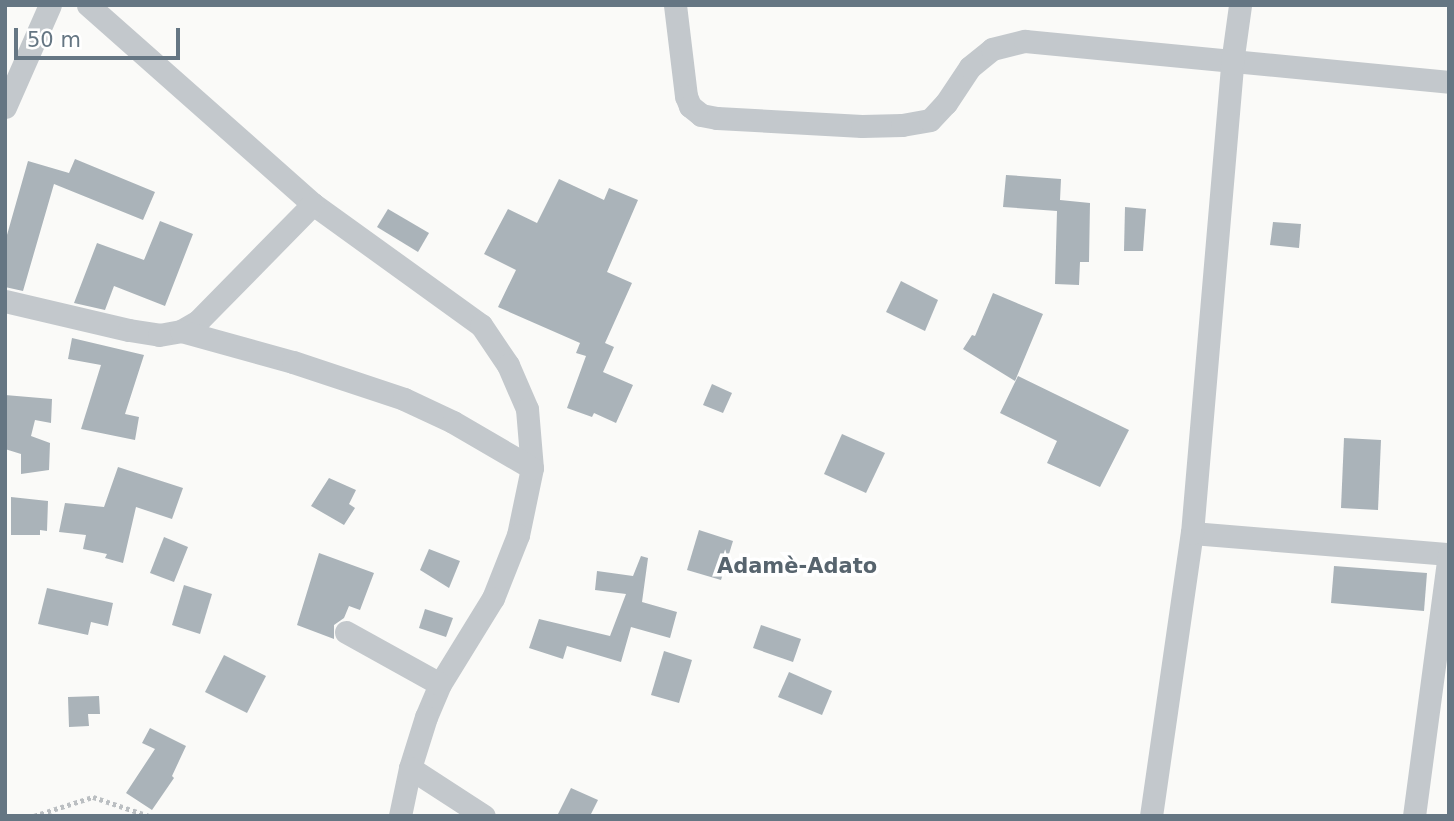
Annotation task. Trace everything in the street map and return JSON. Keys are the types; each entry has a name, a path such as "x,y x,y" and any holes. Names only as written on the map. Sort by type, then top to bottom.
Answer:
{"street":[{"path":"5,107 50,5"},
{"path":"88,5 313,204 481,325 508,365 527,409 532,468 518,535 493,598 440,684 410,768 400,816"},
{"path":"674,5 686,96 690,106 701,115 717,118 862,126 902,125 930,120 977,61 992,49 1025,41 1449,82"},
{"path":"1151,816 1192,533 1232,63 1240,5"},
{"path":"5,300 129,330 159,335 181,331 198,321 313,204"},
{"path":"181,331 293,362 404,399 453,422 532,468"},
{"path":"1192,533 1449,554 1414,816"},
{"path":"346,632 440,684"},
{"path":"410,768 484,816"}],"path":[{"path":"34,816 93,797 149,816"}],"building":[{"path":"75,159 155,192 143,220 54,184 23,291 5,287 5,242 28,161 69,173"},
{"path":"1006,175 1061,179 1060,200 1090,203 1089,262 1080,262 1079,285 1055,284 1057,211 1003,207"},
{"path":"559,179 604,200 609,188 638,200 607,272 632,283 605,343 614,347 603,372 633,385 616,423 594,413 592,417 567,408 586,356 576,353 580,343 498,307 516,270 484,254 508,209 537,223"},
{"path":"1125,207 1146,209 1143,251 1124,251"},
{"path":"388,209 429,233 418,252 377,227"},
{"path":"160,221 193,234 165,306 114,286 105,310 74,303 97,243 144,260"},
{"path":"1273,222 1301,224 1299,248 1270,245"},
{"path":"901,281 938,300 925,331 886,312"},
{"path":"993,293 1043,314 1015,381 963,349 972,335 975,336"},
{"path":"72,338 144,355 125,414 139,417 135,440 81,429 101,365 68,359"},
{"path":"1018,376 1129,430 1100,487 1047,463 1057,441 1000,413"},
{"path":"712,384 732,393 723,413 703,405"},
{"path":"5,395 52,399 51,423 35,420 31,436 50,443 49,470 21,474 21,454 5,449"},
{"path":"842,434 885,453 866,493 824,474"},
{"path":"1344,438 1381,440 1378,510 1341,508"},
{"path":"118,467 183,488 172,519 136,507 123,563 105,558 107,554 83,549 86,535 59,532 65,503 104,507"},
{"path":"329,478 356,490 349,504 355,508 344,525 311,506"},
{"path":"11,497 48,501 47,531 40,530 40,535 11,535"},
{"path":"699,530 733,541 721,580 687,570"},
{"path":"164,537 188,547 174,582 150,573"},
{"path":"429,549 460,561 449,588 420,570"},
{"path":"319,553 374,573 360,610 349,606 344,618 334,625 334,639 297,625"},
{"path":"641,556 648,558 642,602 677,612 670,638 631,627 621,662 567,646 563,659 529,648 539,619 610,636 626,594 595,590 597,571 633,576"},
{"path":"1334,566 1427,573 1424,611 1331,603"},
{"path":"184,585 212,594 200,634 172,625"},
{"path":"47,588 113,603 108,626 91,622 88,635 38,624"},
{"path":"425,609 453,618 446,637 419,628"},
{"path":"761,625 801,639 793,662 753,648"},
{"path":"664,651 692,660 679,703 651,695"},
{"path":"224,655 266,676 247,713 205,692"},
{"path":"789,672 832,691 822,715 778,697"},
{"path":"99,696 100,714 88,714 89,726 69,727 68,697"},
{"path":"150,728 186,746 172,776 174,778 152,810 126,793 155,749 142,743"},
{"path":"571,788 598,800 590,816 557,816"}],"district":[{"name":"Adamè-Adato","path":"797,566"}]}
